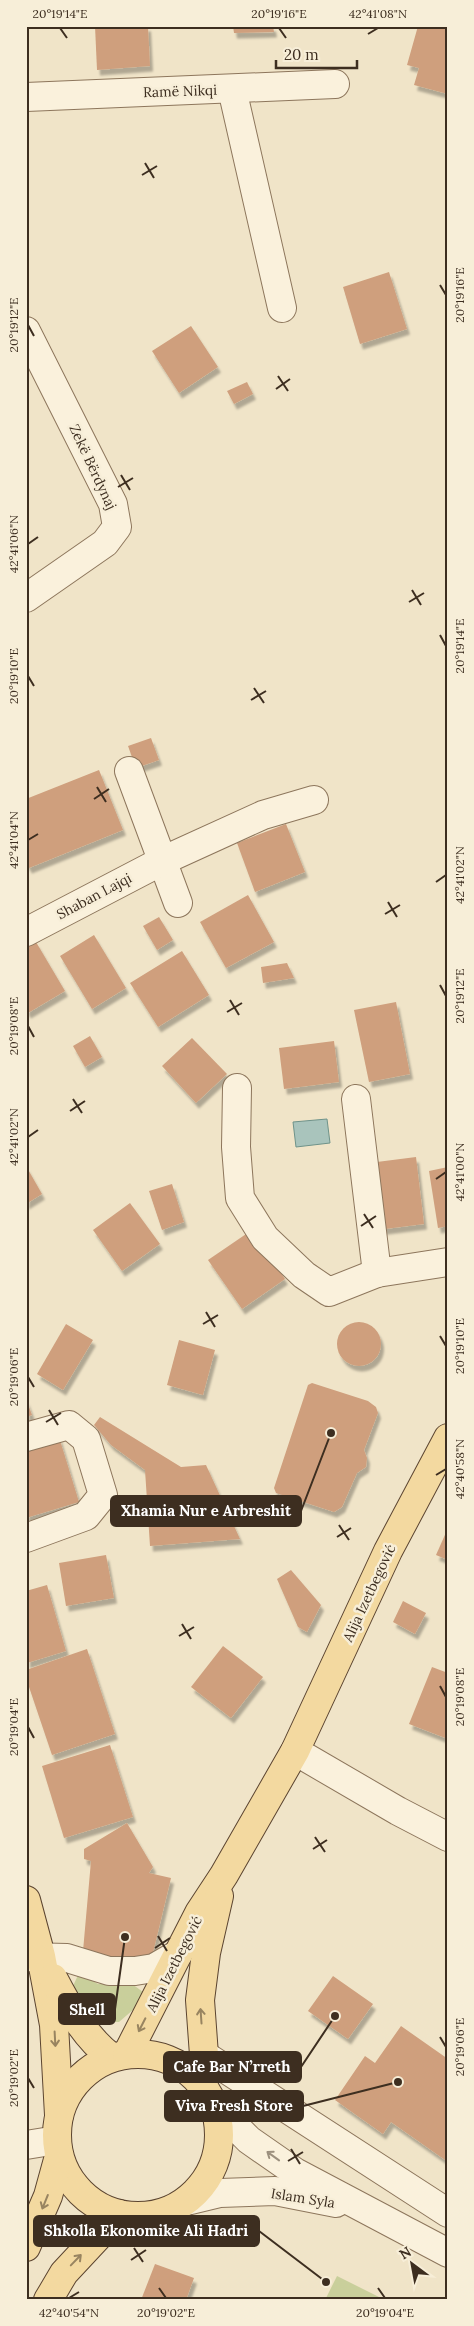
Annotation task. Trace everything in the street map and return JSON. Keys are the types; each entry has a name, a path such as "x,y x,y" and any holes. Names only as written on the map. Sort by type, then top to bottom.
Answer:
{"main road":[{"name":"Alija Izetbegović","path":"119,2056 178,1954 199,1913 224,1875 295,1751 388,1551 448,1438"},
{"name":"Alija Izetbegović","path":"201,2082 204,2055 200,2000 206,1953 224,1875"},
{"path":"26,1900 34,1957 54,2025 58,2138 73,2185 86,2198 102,2208 119,2214 143,2217 166,2212 187,2201 205,2182 217,2158 220,2132 215,2106 201,2082 172,2061 155,2055 119,2056 83,2075 68,2094 58,2138 48,2196 26,2247"},
{"path":"34,1957 96,2045 119,2056"},
{"path":"48,2300 64,2272 119,2214"}],"street":[{"name":"Ramë Nikqi","path":"26,97 335,84"},
{"path":"232,89 282,308"},
{"name":"Zekë Bërdynaj","path":"26,331 113,504 117,527 105,543 26,598"},
{"path":"128,771 178,903"},
{"name":"Shaban Lajqi","path":"26,932 162,861 263,815 314,800"},
{"path":"236,1088 236,1148 240,1198 265,1238 304,1275 329,1292 377,1273 448,1262"},
{"path":"356,1099 377,1273"},
{"path":"26,1437 69,1425 86,1439 103,1495 86,1516 26,1538"},
{"path":"295,1751 398,1811 448,1837"},
{"path":"34,1957 66,1958 109,1971 135,1971 154,1968 178,1954"},
{"path":"204,2055 448,2213"},
{"name":"Islam Syla","path":"215,2106 249,2140 295,2172 448,2254"},
{"path":"26,2145 58,2138"},
{"name":"Islam Syla","path":"187,2201 220,2193 275,2191 360,2207"}],"green space":[{"path":"79,1973 98,1984 132,1984 143,1992 142,2002 119,2022 101,2021 94,2018 84,2010 73,1986"},
{"path":"337,2276 385,2300 325,2300"}],"water":[{"path":"327,1119 330,1143 296,1147 293,1122"}],"building":[{"path":"95,26 148,26 150,66 97,70"},
{"path":"233,26 273,26 274,32 234,33"},
{"path":"418,26 433,26 448,30 448,94 414,85 419,68 407,65"},
{"path":"389,272 407,329 360,344 343,287"},
{"path":"191,326 218,367 179,393 152,351"},
{"path":"247,382 253,394 234,404 227,391"},
{"path":"151,738 159,760 136,768 128,746"},
{"path":"99,770 123,830 29,868 26,863 26,799"},
{"path":"286,824 305,872 255,892 237,843"},
{"path":"248,895 274,942 226,968 200,922"},
{"path":"159,917 173,940 157,950 143,926"},
{"path":"94,935 126,988 92,1009 60,956"},
{"path":"36,942 65,991 28,1013 26,1010 26,947"},
{"path":"182,951 209,995 158,1027 130,983"},
{"path":"287,963 294,978 263,983 261,967"},
{"path":"396,1002 410,1074 369,1082 354,1010"},
{"path":"90,1036 102,1057 85,1067 73,1046"},
{"path":"192,1038 227,1074 196,1103 162,1066"},
{"path":"334,1041 339,1082 284,1089 279,1048"},
{"path":"416,1157 424,1224 377,1230 369,1163"},
{"path":"26,1166 42,1194 26,1204"},
{"path":"448,1167 448,1226 438,1228 429,1171"},
{"path":"172,1184 184,1222 162,1230 149,1191"},
{"path":"130,1203 160,1244 122,1271 93,1230"},
{"path":"252,1230 285,1279 242,1309 208,1260"},
{"path":"359,1322 371,1326 377,1332 381,1344 377,1356 371,1362 359,1366 347,1362 341,1356 337,1344 341,1332 347,1326"},
{"path":"66,1324 93,1340 63,1390 37,1374"},
{"path":"179,1340 215,1350 203,1395 167,1385"},
{"path":"312,1383 368,1401 376,1407 378,1413 364,1450 367,1458 366,1467 357,1473 342,1507 334,1512 276,1493 274,1488 308,1385"},
{"path":"26,1399 32,1415 26,1417"},
{"path":"100,1417 181,1467 206,1465 240,1539 150,1546 145,1470 111,1445 94,1425"},
{"path":"59,1437 79,1502 26,1518 26,1447"},
{"path":"448,1528 448,1560 436,1555"},
{"path":"106,1555 114,1598 66,1606 59,1563"},
{"path":"291,1570 321,1605 307,1632 298,1627 277,1579"},
{"path":"47,1585 66,1651 27,1663 26,1591"},
{"path":"403,1601 426,1613 415,1634 393,1622"},
{"path":"223,1646 263,1677 231,1718 191,1687"},
{"path":"87,1649 115,1734 52,1755 26,1678 26,1670"},
{"path":"432,1667 448,1673 448,1739 409,1724"},
{"path":"110,1745 133,1817 64,1838 42,1766"},
{"path":"127,1823 153,1867 149,1873 171,1878 150,1965 83,1951 91,1861 84,1859 84,1849"},
{"path":"333,1976 373,2004 348,2039 308,2011"},
{"path":"401,2026 448,2059 448,2162 391,2122 383,2134 335,2100 365,2056 375,2063"},
{"path":"155,2264 194,2278 186,2300 141,2300"}],"place":[{"name":"Xhamia Nur e Arbreshit","path":"331,1433"},
{"name":"Shell","path":"125,1937"},
{"name":"Cafe Bar N’rreth","path":"335,2016"},
{"name":"Viva Fresh Store","path":"398,2082"},
{"name":"Shkolla Ekonomike Ali Hadri","path":"326,2282"}]}
